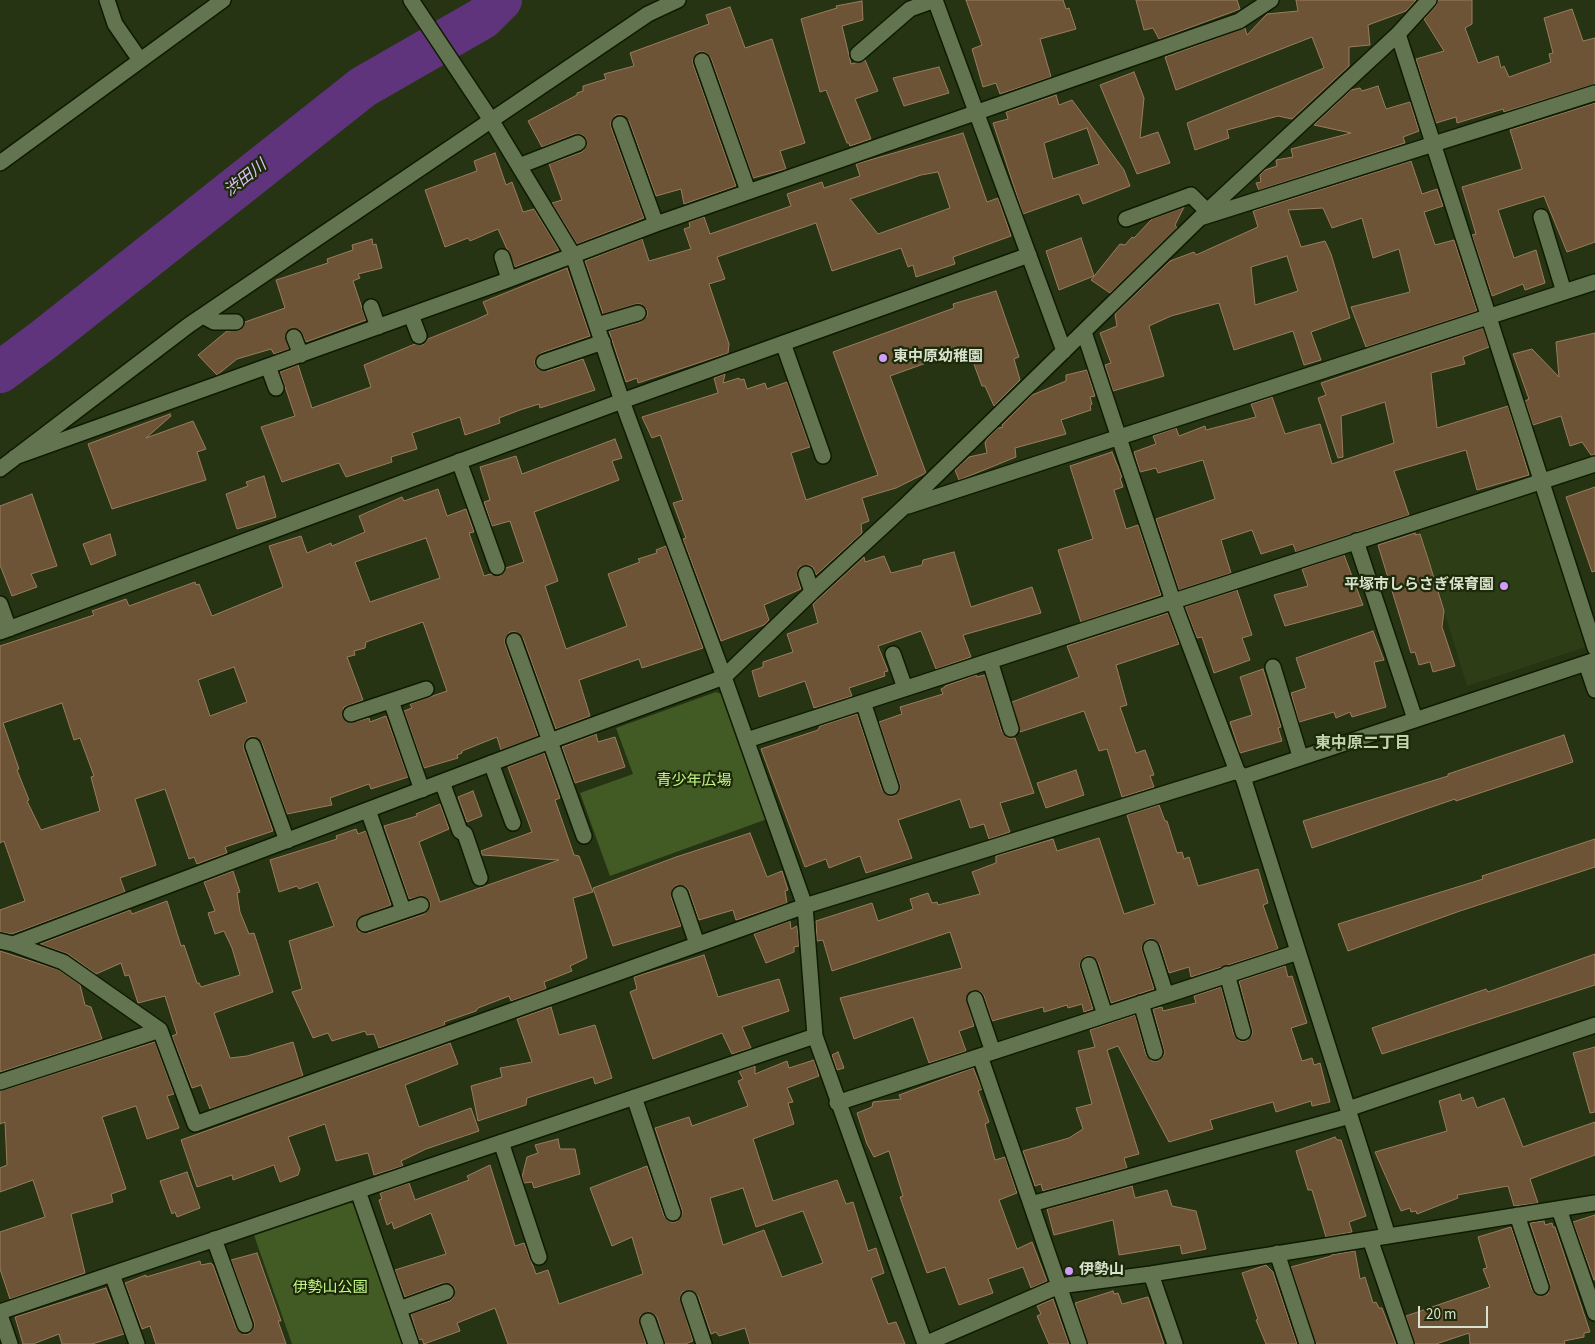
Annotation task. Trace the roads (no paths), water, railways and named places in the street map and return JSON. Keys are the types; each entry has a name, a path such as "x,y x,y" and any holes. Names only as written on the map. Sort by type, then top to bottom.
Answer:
{"street":[{"path":"107,0 115,24 140,60"},
{"path":"0,163 223,0"},
{"path":"410,0 491,120 573,255 622,401 747,740 805,906 815,1036 837,1103 925,1344 1059,1286 1151,1274 1595,1203"},
{"path":"0,469 203,316 648,14 678,0"},
{"path":"858,54 910,9 936,0 1064,351"},
{"path":"7,943 724,678 812,592 904,507 1204,214 1398,34 1429,0"},
{"path":"15,457 411,315 748,191 1239,21 1266,1"},
{"path":"1398,34 1595,648"},
{"path":"702,61 748,191"},
{"path":"1204,214 1433,145 1595,93"},
{"path":"620,124 656,224"},
{"path":"519,166 578,144"},
{"path":"1126,219 1191,195 1204,214"},
{"path":"1541,217 1564,292"},
{"path":"0,604 4,631 622,401 1029,255"},
{"path":"502,257 509,279"},
{"path":"904,507 1595,282"},
{"path":"371,308 378,326"},
{"path":"597,325 638,313"},
{"path":"411,315 419,336"},
{"path":"203,316 214,322 236,322"},
{"path":"1084,332 1173,601 1240,774 1388,1236"},
{"path":"294,337 301,354"},
{"path":"544,362 603,342"},
{"path":"783,343 823,456"},
{"path":"268,366 276,388"},
{"path":"460,461 497,568"},
{"path":"747,740 1595,464"},
{"path":"1356,541 1415,719"},
{"path":"806,574 812,592"},
{"path":"514,641 584,836"},
{"path":"893,654 905,688"},
{"path":"990,661 1011,729"},
{"path":"7,943 63,962 160,1030 195,1124 805,906 1300,756 1590,661 1595,690"},
{"path":"1273,667 1300,756"},
{"path":"351,714 426,689"},
{"path":"391,701 422,790"},
{"path":"863,702 891,787"},
{"path":"253,746 287,841"},
{"path":"491,763 513,823"},
{"path":"442,782 460,831 465,834 480,878"},
{"path":"368,810 403,910"},
{"path":"680,894 697,944"},
{"path":"365,924 421,905"},
{"path":"1151,948 1166,995"},
{"path":"837,1103 1298,952"},
{"path":"1089,965 1105,1015"},
{"path":"1227,974 1243,1032"},
{"path":"975,998 987,1054 1031,1204 1079,1344"},
{"path":"1140,1003 1155,1052"},
{"path":"1031,1204 1349,1112 1595,1025"},
{"path":"0,1082 160,1030"},
{"path":"10,1344 0,1313 815,1036"},
{"path":"634,1097 673,1213"},
{"path":"500,1142 539,1257"},
{"path":"358,1191 411,1344"},
{"path":"1559,1209 1595,1313"},
{"path":"1517,1215 1541,1286"},
{"path":"214,1239 244,1325"},
{"path":"1370,1239 1406,1344"},
{"path":"1277,1254 1307,1344"},
{"path":"112,1274 137,1344"},
{"path":"1151,1274 1175,1344"},
{"path":"399,1309 446,1292"},
{"path":"689,1299 704,1344"},
{"path":"648,1321 656,1344"}],"waterway":[{"name":"渋田川","path":"0,372 42,341 363,87 483,18 501,0"}],"place":[{"name":"東中原幼稚園","path":"883,358"},
{"name":"平塚市しらさぎ保育園","path":"1504,586"},
{"name":"伊勢山","path":"1069,1271"}],"district":[{"name":"東中原二丁目","path":"1363,744"}],"park label":[{"name":"青少年広場","path":"694,782"},
{"name":"伊勢山公園","path":"330,1289"}]}
